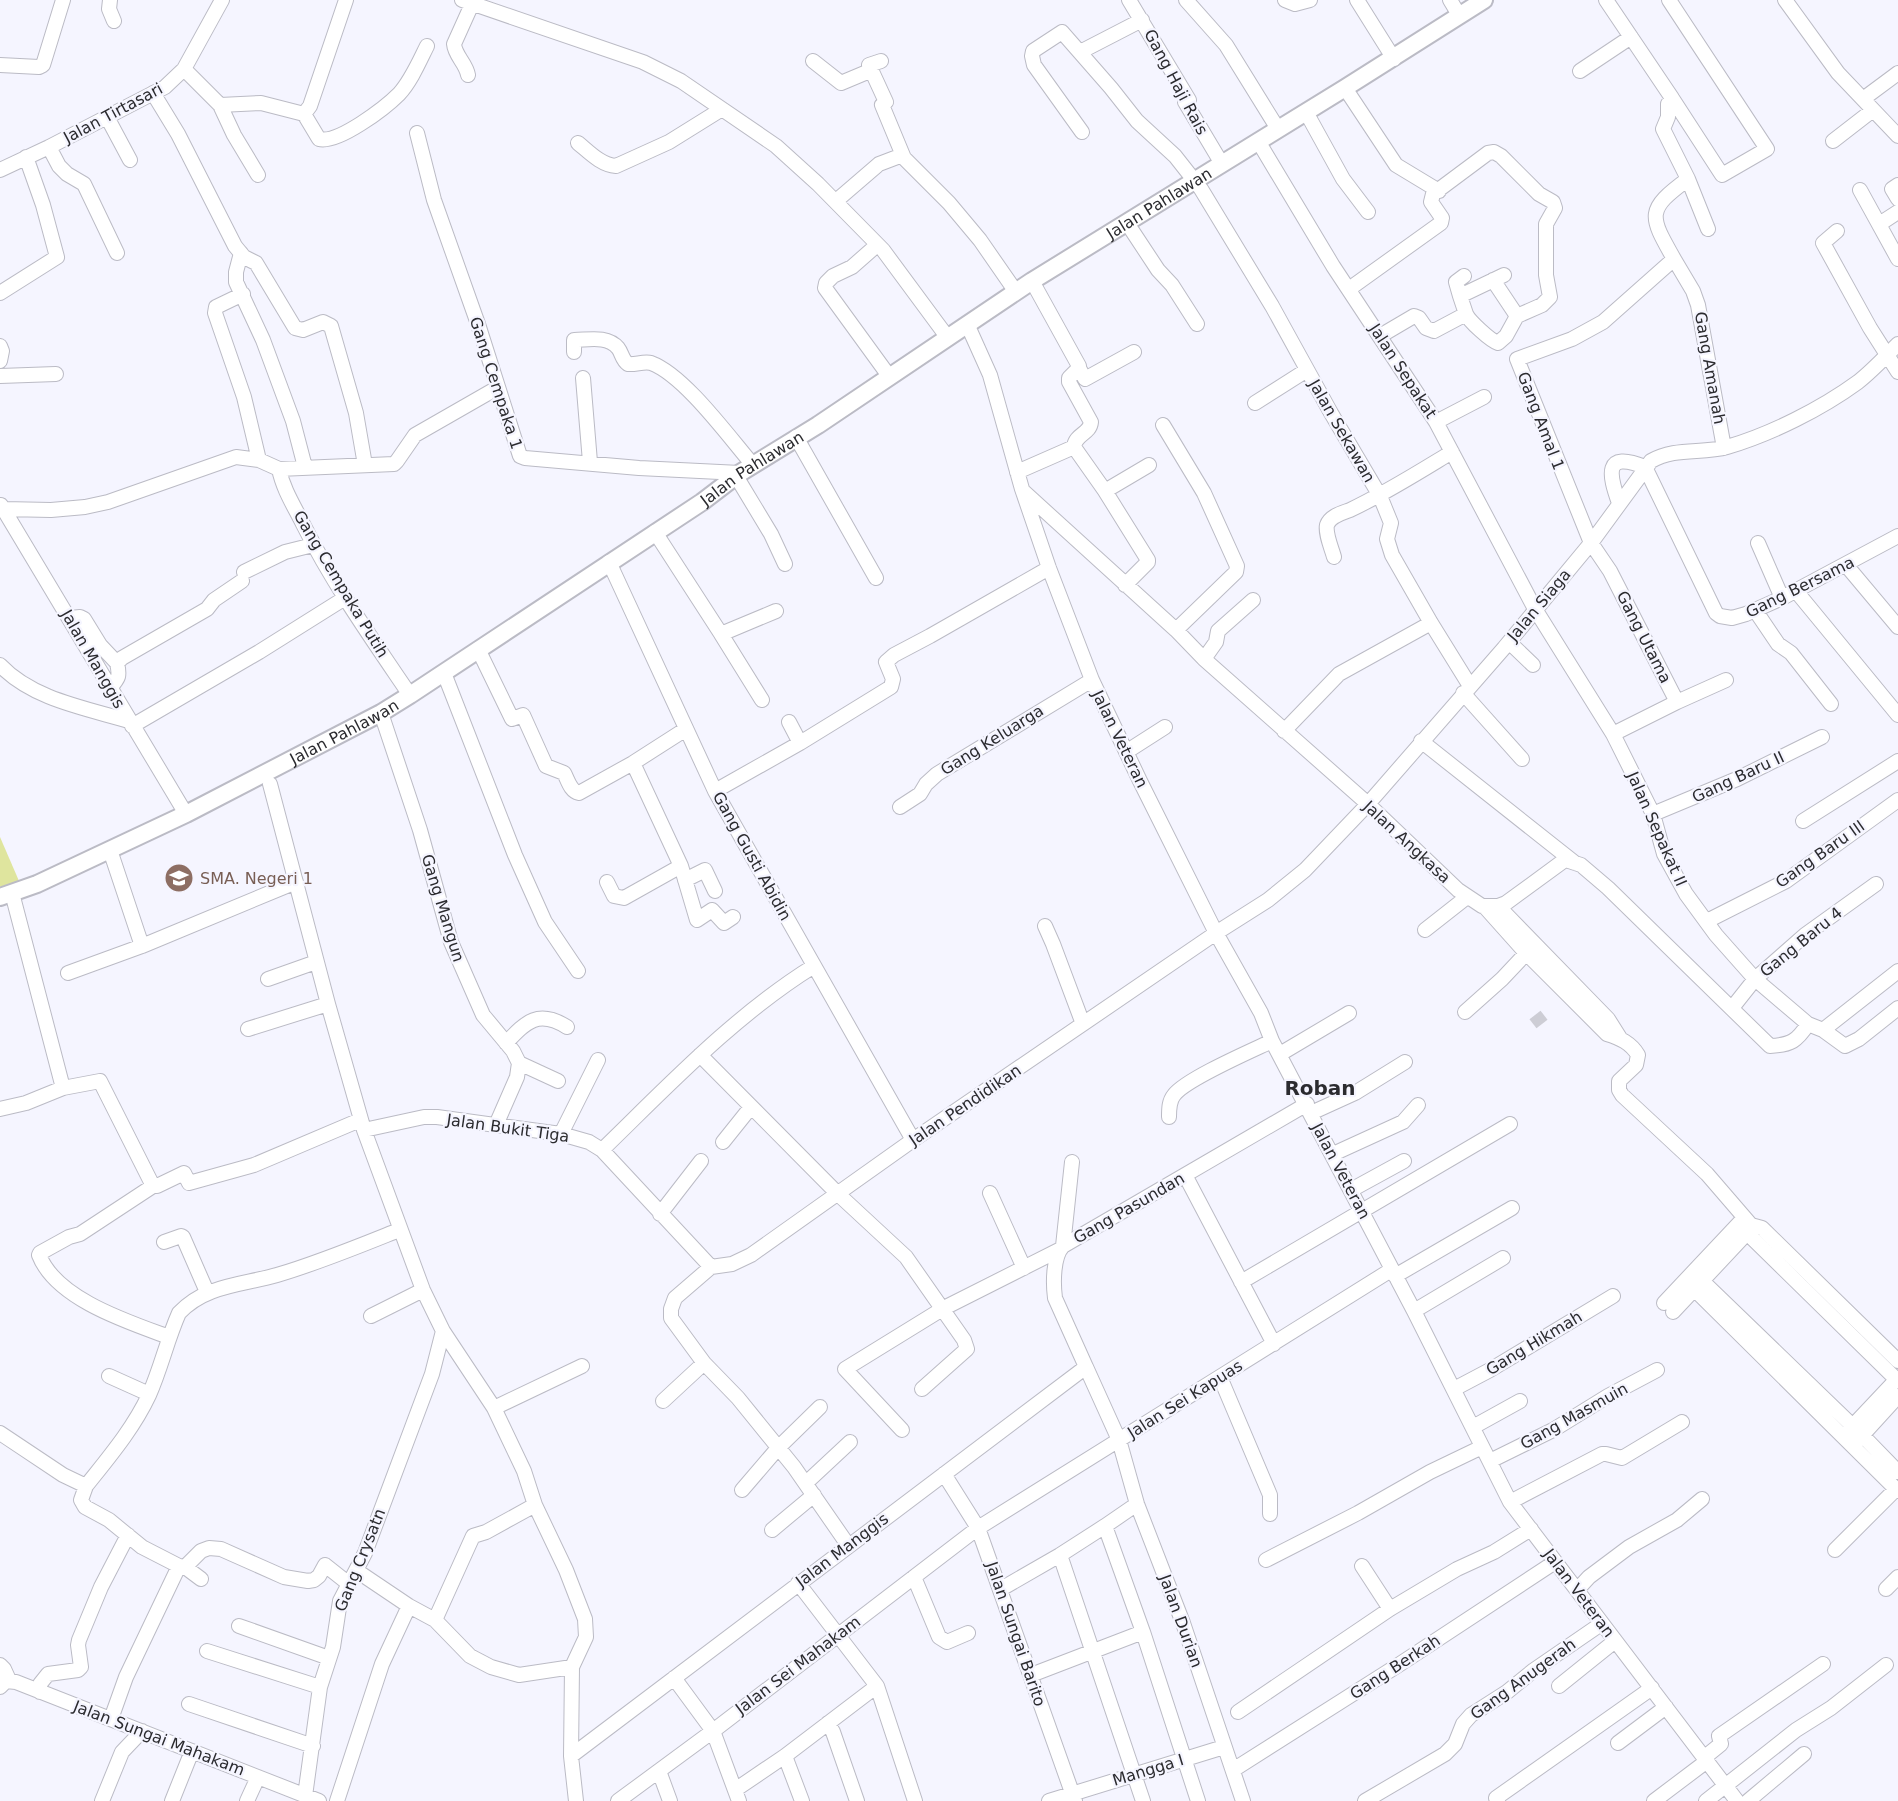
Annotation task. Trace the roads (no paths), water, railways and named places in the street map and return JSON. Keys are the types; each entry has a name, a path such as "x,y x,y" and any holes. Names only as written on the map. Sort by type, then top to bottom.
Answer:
{"main road":[{"name":"Jalan Pahlawan","path":"6,895 37,884 186,814 269,779 410,696 702,502 743,471 818,425 1032,281 1363,75 1394,59 1484,0"}],"street":[{"path":"0,65 39,67 43,65 63,0"},
{"path":"110,0 109,9 114,21"},
{"name":"Jalan Tirtasari","path":"0,170 165,87 184,69 222,0"},
{"path":"304,114 310,106 346,0"},
{"name":"Gang Haji Rais","path":"1129,0 1189,100 1185,102 1222,164"},
{"path":"1186,0 1226,45 1278,129"},
{"path":"1285,0 1295,4 1310,0"},
{"path":"1357,0 1394,59"},
{"path":"1450,0 1459,15"},
{"path":"1606,0 1722,175 1767,148 1669,0"},
{"path":"1785,0 1838,73 1898,136"},
{"path":"468,75 466,66 454,51 467,2 643,62 681,81 776,146 836,201 883,250 948,338"},
{"path":"1080,52 1142,20"},
{"name":"Jalan Sekawan","path":"1082,132 1034,65 1032,56 1033,51 1062,32 1137,121 1175,156 1202,189 1272,306 1380,496 1391,523 1388,544 1467,689 1522,759"},
{"path":"1580,71 1631,37"},
{"path":"220,105 261,103 304,114 319,139 324,140 373,116 399,94 427,46"},
{"path":"813,61 841,83 877,65 886,102 882,105 904,158 949,203 980,240 1016,292"},
{"path":"184,69 220,105 234,135 258,175"},
{"path":"1863,99 1898,73"},
{"path":"1345,88 1396,165 1439,191"},
{"path":"153,93 178,134 219,216 241,253 256,263 296,329 303,330 323,322 331,326 356,413 365,465"},
{"path":"1672,98 1668,105 1668,117 1663,129 1688,179 1708,229"},
{"path":"578,143 603,163 616,166 669,142 723,109"},
{"path":"1833,141 1872,110"},
{"path":"1306,112 1343,179 1368,212"},
{"path":"107,117 130,160"},
{"name":"Gang Cempaka 1","path":"417,133 434,200 478,324 520,456 639,468 743,471"},
{"name":"Jalan Sepakat","path":"1258,141 1349,289 1436,422 1534,609"},
{"path":"49,147 59,166 67,174 84,184 117,253"},
{"path":"1349,289 1441,223 1442,218 1431,201 1433,194 1488,153 1494,152 1501,156 1539,194 1553,202 1554,211 1546,224 1546,275 1550,297 1542,305 1517,316 1506,336 1498,343 1492,342 1466,314 1456,282 1464,276"},
{"path":"836,201 879,164 900,156 904,158"},
{"path":"0,293 57,257 43,205 26,157"},
{"path":"1674,259 1657,230 1655,215 1660,202 1688,179"},
{"path":"1898,185 1892,189 1898,199"},
{"path":"1860,190 1898,259"},
{"path":"1884,221 1898,212"},
{"path":"1128,223 1197,324"},
{"path":"1837,231 1823,243 1886,356 1898,372"},
{"path":"877,245 852,267 833,276 826,283 825,288 889,376"},
{"path":"241,253 236,279 263,340 293,421 305,467"},
{"name":"Gang Amal 1","path":"1591,543 1517,359 1572,339 1603,322 1674,259"},
{"name":"Gang Amanah","path":"1674,259 1694,291 1698,305 1724,448"},
{"path":"1460,296 1498,278 1517,316"},
{"path":"1032,281 1085,379 1134,352"},
{"path":"243,294 216,307 215,313 244,397 259,460"},
{"path":"1380,336 1414,316 1419,318 1426,328 1434,331 1466,314"},
{"name":"Jalan Veteran","path":"968,326 990,375 1022,489 1049,568 1092,680 1216,933 1333,1154 1510,1502 1737,1801"},
{"path":"1506,336 1517,359"},
{"path":"574,352 574,340 602,339 619,349 628,364 647,362 670,374 694,396 743,471 786,564"},
{"name":"Jalan Siaga","path":"1216,933 1268,900 1291,882 1368,804 1509,642 1591,543 1651,461 1666,454 1724,448 1779,427 1858,382 1898,344"},
{"path":"0,346 2,351 0,361"},
{"path":"1074,447 1076,440 1091,426 1069,382 1069,378 1079,368"},
{"path":"1255,403 1307,370"},
{"path":"0,376 56,374"},
{"path":"583,378 590,462"},
{"path":"2,506 51,510 85,507 108,502 236,457 259,460 279,469 394,464 415,435 497,388"},
{"path":"1436,422 1484,397"},
{"path":"1163,425 1204,493 1237,566 1236,572 1176,630"},
{"path":"796,437 876,578"},
{"path":"1017,472 1074,447"},
{"path":"1074,447 1148,560 1125,585"},
{"path":"1334,557 1327,532 1330,521 1380,496 1452,452"},
{"path":"1619,503 1610,473 1613,465 1630,463 1645,467"},
{"path":"1105,492 1149,465"},
{"name":"Gang Bersama","path":"1645,467 1716,613 1720,616 1732,618 1755,610 1897,539"},
{"name":"Gang Cempaka Putih","path":"279,469 282,484 313,545 410,696"},
{"name":"Jalan Angkasa","path":"1022,489 1176,630 1204,659 1368,804 1467,897 1491,906 1607,1034 1620,1038 1634,1047 1638,1055 1636,1065 1619,1081 1619,1090 1622,1095 1707,1174 1747,1225"},
{"name":"Jalan Manggis","path":"2,506 186,814"},
{"path":"655,532 762,700"},
{"name":"Gang Utama","path":"1591,543 1610,571 1677,702 1613,735"},
{"path":"1758,543 1782,598"},
{"path":"117,663 207,609 214,600 243,576 285,552 313,545"},
{"name":"Gang Gusti Abidin","path":"609,562 715,791 913,1140"},
{"path":"1846,565 1898,627"},
{"path":"715,791 800,743 891,687 893,679 886,662 894,655 1049,568"},
{"path":"1796,591 1898,715"},
{"path":"0,665 14,679 40,692 130,723 259,652 345,598"},
{"path":"1204,659 1216,642 1218,631 1254,600"},
{"name":"Jalan Sepakat II","path":"1534,609 1613,735 1653,814 1664,854 1686,894 1729,951 1755,979 1808,1024 1823,1030 1845,1046 1860,1039 1898,1008"},
{"path":"1755,610 1772,637 1791,653 1832,704"},
{"path":"721,634 776,611"},
{"path":"70,618 84,619 100,645 117,663 119,678 110,688"},
{"path":"1284,731 1339,674 1431,623"},
{"path":"1509,642 1533,665"},
{"path":"478,649 512,719 523,715 546,766 564,772 572,789 579,793 633,764 686,729"},
{"path":"444,673 515,855 544,922 578,971"},
{"name":"Gang Keluarga","path":"900,807 920,794 926,783 937,774 1092,680"},
{"path":"1677,702 1726,680"},
{"name":"Gang Mangun","path":"381,713 420,830 451,942 483,1015 519,1063"},
{"path":"789,722 800,743"},
{"path":"1126,752 1165,727"},
{"name":"Gang Baru II","path":"1653,814 1737,779 1822,737"},
{"path":"1421,741 1575,863"},
{"path":"1803,821 1898,761"},
{"path":"633,764 681,866 697,920 712,910 724,923 733,917"},
{"path":"269,779 296,882 312,963 328,1004 362,1125 399,1230 442,1331 494,1408 524,1471 535,1505 566,1570 585,1619 586,1637 572,1667 571,1756 576,1801"},
{"name":"Gang Baru III","path":"1707,921 1786,881 1898,800"},
{"path":"110,850 142,946"},
{"path":"1491,906 1506,903 1566,860 1581,865 1608,888 1770,1046 1791,1042 1799,1037 1808,1024"},
{"path":"607,882 614,896 624,898 681,866"},
{"path":"685,880 705,870 715,891"},
{"path":"68,973 142,946 296,882"},
{"name":"Gang Baru 4","path":"1732,1008 1755,979 1805,935 1876,884"},
{"path":"6,895 63,1088"},
{"path":"1425,930 1467,897"},
{"path":"1044,926 1050,935 1083,1024"},
{"name":"Jalan Pendidikan","path":"711,1268 732,1264 751,1255 913,1140 1216,933"},
{"path":"1465,1012 1502,979 1530,948"},
{"path":"268,979 312,963"},
{"path":"602,1150 700,1055 767,998 814,966"},
{"path":"1823,1030 1898,971"},
{"path":"248,1029 328,1004"},
{"path":"1280,1054 1348,1013"},
{"path":"506,1043 530,1021 550,1018 567,1027"},
{"path":"1169,1117 1170,1102 1178,1090 1272,1041"},
{"path":"700,1055 838,1194 906,1257 944,1308 967,1349 922,1389"},
{"path":"561,1134 598,1060"},
{"name":"Gang Pasundan","path":"1086,1367 1055,1298 1054,1289 1061,1248 1185,1175 1309,1109 1355,1093 1405,1062"},
{"path":"496,1125 517,1077 519,1063 558,1081"},
{"path":"0,1110 26,1103 63,1088 100,1081 153,1186 80,1234 43,1249 39,1255 43,1265 63,1285 87,1303 117,1318 169,1337"},
{"path":"1333,1154 1403,1122 1418,1105"},
{"path":"723,1142 751,1107"},
{"name":"Jalan Bukit Tiga","path":"153,1186 184,1173 189,1183 254,1165 362,1125 424,1117 561,1134 583,1140 602,1150 711,1268"},
{"path":"1241,1282 1510,1124"},
{"path":"660,1214 700,1161"},
{"path":"1351,1190 1404,1161"},
{"path":"902,1430 845,1369 944,1308 1061,1248 1072,1162"},
{"path":"1185,1175 1274,1344"},
{"path":"990,1193 1024,1268"},
{"name":"Jalan Sei Kapuas","path":"978,1528 1274,1344 1393,1273 1512,1208"},
{"path":"1668,1307 1747,1225"},
{"path":"1747,1225 1762,1228 1898,1361"},
{"path":"1747,1225 1897,1381 1853,1436"},
{"path":"201,1579 182,1566 142,1547 109,1520 90,1510 81,1500 86,1486 121,1442 149,1394 179,1313 188,1304 207,1292 276,1275 399,1230"},
{"path":"164,1242 183,1237 207,1292"},
{"path":"1414,1311 1503,1258"},
{"path":"711,1268 675,1298 671,1318 704,1363 738,1398 795,1467 848,1545"},
{"path":"1695,1281 1853,1436 1898,1472"},
{"path":"371,1316 423,1290"},
{"name":"Gang Hikmah","path":"1454,1389 1613,1296"},
{"name":"Gang Crysatn","path":"306,1796 320,1687 329,1658 340,1601 357,1571 432,1374 439,1353 442,1331"},
{"path":"663,1401 704,1363"},
{"path":"494,1408 582,1366"},
{"path":"1086,1367 1119,1440"},
{"name":"Jalan Manggis","path":"571,1756 1086,1367"},
{"name":"Gang Masmuin","path":"1490,1461 1553,1430 1608,1396 1657,1370"},
{"path":"109,1376 149,1394"},
{"path":"1220,1377 1270,1496 1270,1514"},
{"path":"1853,1436 1898,1396"},
{"path":"1473,1427 1520,1401"},
{"path":"742,1490 778,1448 820,1407"},
{"path":"1510,1502 1602,1454 1622,1458 1682,1422"},
{"path":"0,1433 63,1475 86,1486"},
{"path":"1835,1550 1897,1490 1853,1436"},
{"name":"Jalan Durian","path":"1119,1440 1137,1504 1183,1623 1243,1801"},
{"path":"806,1483 850,1442"},
{"path":"1266,1560 1358,1513 1430,1472 1482,1447"},
{"name":"Jalan Sungai Barito","path":"944,1474 978,1528 1073,1797"},
{"path":"772,1530 814,1496"},
{"path":"1577,1590 1589,1577 1629,1547 1677,1520 1702,1499"},
{"path":"1001,1589 1060,1556 1137,1504"},
{"path":"435,1620 473,1536 486,1532 535,1505"},
{"path":"1105,1526 1143,1632 1198,1801"},
{"name":"Jalan Sei Mahakam","path":"621,1800 978,1528"},
{"path":"1238,1712 1390,1609 1531,1529"},
{"path":"40,1692 40,1684 48,1674 78,1670 81,1667 78,1645 101,1587 128,1535"},
{"path":"111,1719 126,1677 182,1566 201,1551 209,1548 221,1549 284,1577 300,1580 314,1580 325,1565 349,1584"},
{"path":"1060,1556 1143,1801"},
{"name":"Gang Berkah","path":"1233,1770 1555,1562"},
{"path":"1362,1566 1390,1609"},
{"path":"357,1571 409,1606 435,1620 470,1656 491,1667 519,1675 572,1667"},
{"path":"914,1577 939,1637 947,1642 968,1633"},
{"path":"1886,1589 1898,1577"},
{"path":"798,1583 878,1686 915,1801"},
{"path":"337,1801 382,1664 409,1606"},
{"name":"Gang Anugerah","path":"1365,1801 1445,1754 1455,1744 1463,1724 1471,1715 1507,1692 1534,1670 1601,1624"},
{"path":"239,1626 329,1658"},
{"path":"1030,1675 1143,1632"},
{"path":"1559,1686 1615,1641"},
{"path":"207,1651 320,1687"},
{"path":"1654,1801 1721,1744 1719,1736 1823,1664"},
{"path":"0,1665 4,1669 4,1684"},
{"path":"1706,1801 1796,1730 1831,1708 1886,1665"},
{"path":"674,1678 714,1731 737,1796 785,1756 878,1686"},
{"name":"Jalan Sungai Mahakam","path":"4,1684 40,1692 319,1801"},
{"path":"1495,1800 1652,1688"},
{"path":"189,1704 313,1746"},
{"path":"1618,1743 1666,1707"},
{"path":"828,1723 857,1801"},
{"path":"102,1801 122,1752 142,1731"},
{"name":"Mangga I","path":"1049,1801 1073,1797 1135,1774 1224,1747"},
{"path":"172,1801 192,1751"},
{"path":"1748,1801 1804,1754"},
{"path":"785,1756 802,1801"},
{"path":"659,1771 670,1801"},
{"path":"247,1801 258,1777"}],"tunnel":[{"path":"1535,1015 1542,1024"}],"place":[{"name":"SMA. Negeri 1","path":"179,878"}],"district":[{"name":"Roban","path":"1320,1088"}]}
